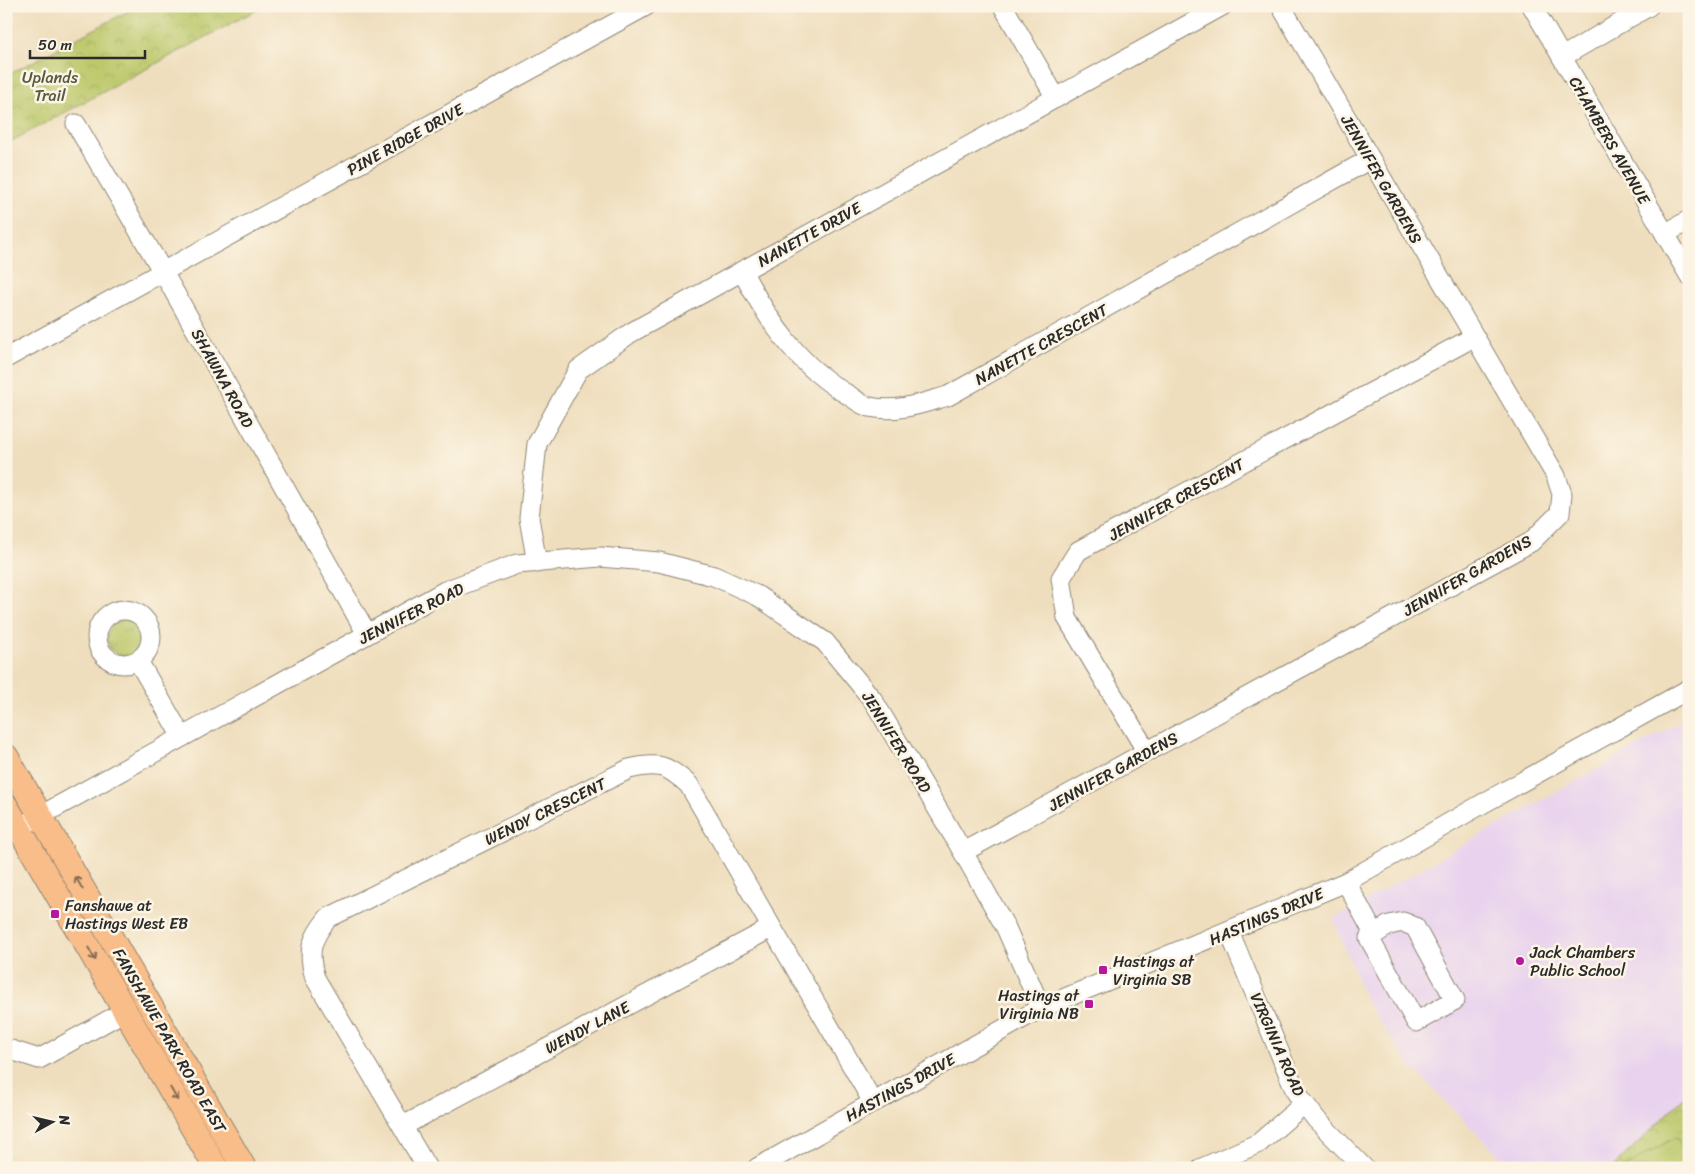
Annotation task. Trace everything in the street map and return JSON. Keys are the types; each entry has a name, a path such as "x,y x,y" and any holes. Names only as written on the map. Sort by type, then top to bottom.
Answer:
{"main road":[{"name":"FANSHAWE PARK ROAD EAST","path":"6,756 244,1168"},
{"name":"FANSHAWE PARK ROAD EAST","path":"6,806 13,832 125,1011 216,1168"}],"street":[{"name":"PINE RIDGE DRIVE","path":"6,358 646,6"},
{"path":"1003,6 1056,98"},
{"name":"NANETTE DRIVE","path":"537,563 529,518 537,444 578,370 632,332 1222,6"},
{"name":"JENNIFER GARDENS","path":"964,852 1531,542 1560,513 1562,494 1556,476 1281,6"},
{"name":"CHAMBERS AVENUE","path":"1532,6 1689,275"},
{"path":"1562,57 1649,6"},
{"name":"SHAWNA ROAD","path":"76,124 163,272 367,634"},
{"name":"NANETTE CRESCENT","path":"742,271 758,302 785,341 828,383 869,407 904,408 948,396 1370,159"},
{"path":"1665,234 1689,220"},
{"name":"JENNIFER CRESCENT","path":"1147,752 1067,618 1061,578 1078,552 1474,337"},
{"name":"JENNIFER ROAD","path":"13,832 445,592 517,564 600,557 659,562 714,576 758,596 825,642 873,700 964,852 1006,928 1041,1008"},
{"path":"138,660 182,737"},
{"name":"HASTINGS DRIVE","path":"757,1168 1041,1008 1346,882 1689,689"},
{"name":"WENDY CRESCENT","path":"427,1168 315,978 311,965 311,947 316,934 328,918 629,769 655,764 674,771 689,785 873,1102"},
{"path":"1346,882 1374,934"},
{"path":"1404,922 1415,927 1455,1000 1416,1022 1368,938 1374,934 1389,925 1404,922"},
{"name":"WENDY LANE","path":"402,1126 771,928"},
{"name":"VIRGINIA ROAD","path":"1229,931 1296,1092 1316,1119 1364,1168"},
{"path":"8,1047 39,1059 125,1011"},
{"path":"1202,1168 1259,1143 1304,1104"}],"shaded area":[{"name":"Jack Chambers Public School","path":"1689,717 1689,1093 1612,1168 1511,1168 1409,1064 1367,1003 1333,919"}],"green space":[{"name":"Uplands Trail","path":"138,6 264,6 6,144 6,76"},
{"path":"125,620 137,626 143,638 137,650 125,656 113,650 107,638 113,626"},
{"path":"1689,1093 1689,1168 1612,1168"},
{"path":"1676,1137 1689,1158 1689,1168 1623,1168"}],"place":[{"name":"Fanshawe at Hastings West EB","path":"55,914"},
{"name":"Jack Chambers Public School","path":"1520,961"},
{"name":"Hastings at Virginia SB","path":"1103,970"},
{"name":"Hastings at Virginia NB","path":"1089,1004"}]}
